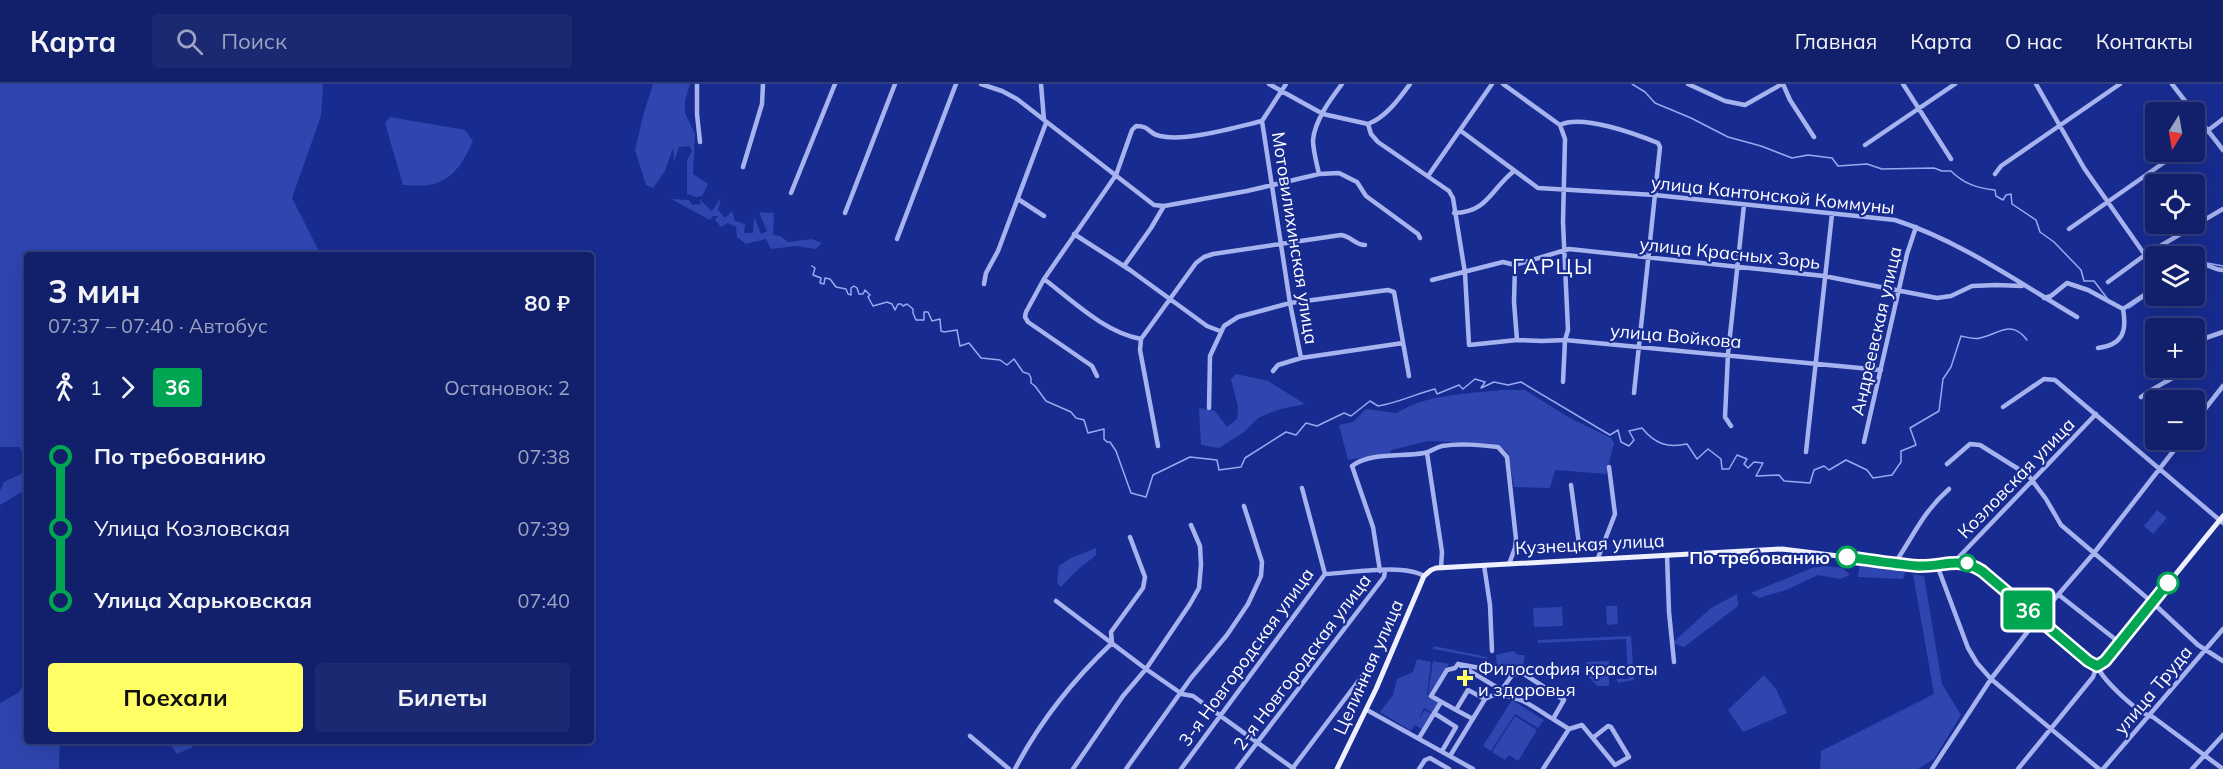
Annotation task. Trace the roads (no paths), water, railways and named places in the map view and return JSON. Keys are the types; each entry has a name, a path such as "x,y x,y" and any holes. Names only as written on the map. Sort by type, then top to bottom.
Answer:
{"main road":[{"path":"1955,561 1971,564 1982,571 2088,661 2097,666 2105,661 2222,520"},
{"name":"Кузнецкая улица","path":"1424,576 1431,570 1441,568 1782,549 1919,566 1955,561"},
{"name":"Целинная улица","path":"1337,769 1367,710 1424,576"}],"street":[{"path":"697,84 700,142"},
{"path":"743,168 762,104 763,84"},
{"path":"791,193 835,84"},
{"path":"845,213 895,84"},
{"path":"897,239 956,84"},
{"path":"981,84 1017,99 1146,201 1154,204 1164,206 1318,174 1339,173 1357,182 1366,196 1418,234 1420,238"},
{"path":"984,284 986,273 998,251 1018,200 1045,121 1041,84"},
{"path":"1269,84 1323,114 1368,124 1377,120 1410,84"},
{"name":"Мотовилихинская улица","path":"1286,84 1262,121 1290,303 1301,358"},
{"path":"1318,174 1313,143 1315,129 1326,106 1342,84"},
{"path":"1428,176 1461,131 1491,84"},
{"path":"1503,84 1560,125 1565,139 1564,250 1568,330 1565,339 1563,382"},
{"path":"1688,84 1725,101 1745,105 1783,84 1790,100 1814,137"},
{"path":"1903,84 1951,159"},
{"path":"1865,146 1955,84"},
{"path":"2036,84 2084,168 2107,204 2145,255 2108,282"},
{"path":"1995,174 2001,166 2120,84"},
{"path":"2172,84 2223,150"},
{"path":"2205,132 2223,119"},
{"path":"1097,376 1092,366 1028,322 1025,317 1044,279 1116,175 1132,130 1136,126 1145,126 1160,136 1182,136 1211,133 1262,121"},
{"path":"1560,125 1567,121 1628,130 1658,143 1660,147 1634,393"},
{"path":"1368,124 1371,134 1378,141 1449,191 1453,198 1465,273"},
{"name":"улица Кантонской Коммуны","path":"1461,131 1538,188 1655,195 1895,220 1916,227 1971,254 2077,317"},
{"path":"2069,230 2165,162"},
{"path":"1454,213 1469,212 1482,205 1503,180 1514,171"},
{"path":"1018,200 1044,216"},
{"path":"1731,426 1725,417 1728,354 1744,205"},
{"path":"1124,266 1164,206"},
{"path":"2160,246 2223,209"},
{"path":"1806,452 1832,214"},
{"name":"Андреевская улица","path":"1864,442 1906,254 1916,227"},
{"path":"1074,234 1124,266 1207,326 1220,331"},
{"path":"1158,446 1140,350 1141,339 1182,280 1204,257 1341,235 1350,237 1360,245 1365,245"},
{"name":"улица Красных Зорь","path":"1432,280 1503,262 1515,265 1564,250 1824,276 1936,298 1951,296 1972,286 2025,286"},
{"path":"2205,264 2223,270"},
{"path":"1515,265 1514,302 1517,340"},
{"name":"улица Войкова","path":"1465,273 1470,345 1517,340 1565,339 1881,370"},
{"path":"1044,279 1111,328 1141,339"},
{"path":"2044,298 2051,296 2067,283 2126,308"},
{"path":"1209,408 1210,356 1220,331 1238,317 1290,303 1388,290 1394,292 1409,376"},
{"path":"2126,308 2145,295"},
{"path":"2098,348 2108,346 2122,337 2125,331 2126,308"},
{"path":"2205,338 2223,332"},
{"path":"1273,372 1278,365 1301,358 1403,343"},
{"path":"2141,397 2158,384 2172,378"},
{"path":"2003,406 2044,379 2055,380 2222,520"},
{"path":"2205,409 2223,386"},
{"name":"Козловская улица","path":"1955,561 2096,414"},
{"path":"1947,464 1970,444 1980,445 2023,471 2046,499 2061,525 2153,603 2198,645 2223,661"},
{"path":"1441,568 1442,552 1427,453 1440,447 1476,445 1498,447 1507,458 1516,538 1509,564"},
{"path":"1932,769 1991,679 2174,450"},
{"name":"2-я Новгородская улица","path":"1237,769 1384,577 1373,527 1352,466 1356,462 1374,458 1427,453"},
{"path":"1598,558 1615,514 1609,467"},
{"path":"1571,485 1579,544 1600,549"},
{"name":"3-я Новгородская улица","path":"1181,769 1325,574 1302,488"},
{"path":"1895,563 1916,531 1919,521 1934,502 1949,489"},
{"path":"1126,769 1182,694 1191,678 1227,635 1248,604 1262,576 1262,562 1244,506"},
{"path":"1072,769 1123,696 1146,669 1190,604 1198,588 1201,565 1200,546 1191,525"},
{"path":"1112,643 1111,632 1143,588 1145,577 1130,537"},
{"path":"1667,555 1674,662"},
{"path":"1484,565 1490,605 1492,651"},
{"path":"1937,565 1968,648 1977,663 1991,679 2101,769"},
{"path":"1325,574 1414,571 1424,576"},
{"path":"2059,595 2120,643"},
{"path":"1056,601 1146,669 1182,694 1193,696 1293,769 1370,667"},
{"name":"улица Труда","path":"2101,769 2223,629"},
{"path":"1015,769 1024,752 1077,678 1112,643"},
{"path":"1458,664 1524,674 1564,700 1553,719"},
{"path":"1458,664 1493,685 1509,698 1521,700 1569,729"},
{"path":"1458,664 1455,668 1447,670 1431,696 1473,719"},
{"path":"2097,666 2100,673 2134,706 2148,717 2153,717 2223,769"},
{"path":"2018,769 2093,677 2097,666"},
{"path":"1450,756 1485,699 1500,692 1513,674"},
{"path":"1456,710 1468,690 1485,699"},
{"path":"1419,738 1441,702"},
{"path":"1367,710 1473,769"},
{"path":"1434,713 1456,727 1442,751"},
{"path":"1543,769 1569,729 1582,725 1615,765 1629,757 1611,727 1608,726 1594,737"},
{"path":"2192,769 2223,735"},
{"path":"970,736 1009,769"},
{"path":"1419,769 1425,760 1430,758 1451,769 1457,760"}],"waterway":[{"path":"1632,84 1645,92 1655,103 1728,137 1792,158 1808,155 1832,158 1838,166 1867,164 1882,169 1934,168 1951,171 1971,185 1995,190 1996,196 2003,200 2006,195 2011,194 2012,204 2036,220 2040,232 2054,242 2081,270 2084,281 2094,281 2107,298"},
{"path":"2207,263 2223,266"},
{"path":"812,266 815,268 813,275 821,278 820,283 824,284 825,278 830,279 836,287 846,289 851,295 851,288 854,286 859,294 863,294 865,290 870,295 868,297 873,306 887,302 892,304 895,310 898,304 903,306 907,304 913,309 916,320 924,320 924,312 928,312 932,321 940,319 941,331 957,330 960,346 969,343 981,358 1000,360 1007,365 1014,359 1023,372 1029,374 1031,383 1046,401 1084,420 1088,433 1104,429 1104,439 1110,442 1116,451 1131,493 1146,497 1153,475 1190,457 1217,460 1219,470 1241,467 1245,458 1286,432 1296,435 1306,423 1317,426 1344,413 1351,416 1370,401 1378,406 1435,389 1437,394 1459,385 1463,389 1475,379 1485,382 1481,388 1494,382 1508,385 1521,382 1610,435 1618,430 1621,442 1629,446 1634,440 1629,431 1642,428 1662,444 1687,444 1697,459 1708,449 1721,459 1722,469 1729,469 1737,455 1747,459 1744,464 1748,468 1754,462 1763,463 1756,476 1779,475 1784,481 1810,483 1814,470 1824,466 1829,470 1846,460 1867,470 1873,478 1892,475 1901,462 1901,451 1916,445 1910,428 1939,411 1943,379 1951,367 1961,336 1978,339 2010,329 2016,330 2027,340"},
{"path":"2129,308 2145,297"}],"place":[{"name":"По требованию","path":"1847,557"},
{"name":"Философия красоты и здоровья","path":"1465,678"}],"district":[{"name":"ГАРЦЫ","path":"1553,266"}]}
